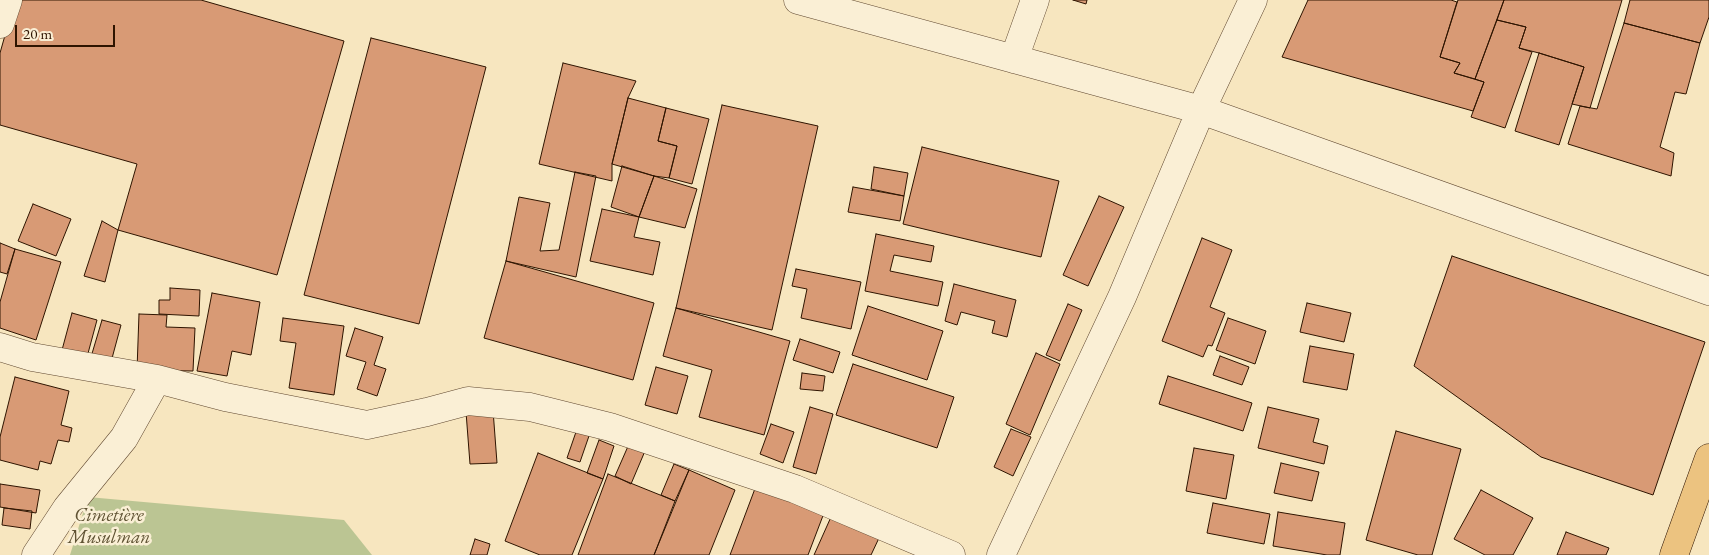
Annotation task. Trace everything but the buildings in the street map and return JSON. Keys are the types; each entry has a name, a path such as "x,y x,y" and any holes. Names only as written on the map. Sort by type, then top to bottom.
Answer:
{"highway":[{"path":"1674,555 1709,458"}],"street":[{"path":"0,24 8,0"},
{"path":"1014,59 1035,0"},
{"path":"1001,555 1122,297 1200,110 1253,0"},
{"path":"803,1 1200,110 1709,291"},
{"path":"0,347 32,357 157,379 225,397 367,425 468,401 530,408 610,427 795,489 951,555"},
{"path":"36,555 67,508 124,438 157,379"}],"green space":[{"name":"Cimetière Musulman","path":"88,497 344,520 372,555 70,555"}]}
